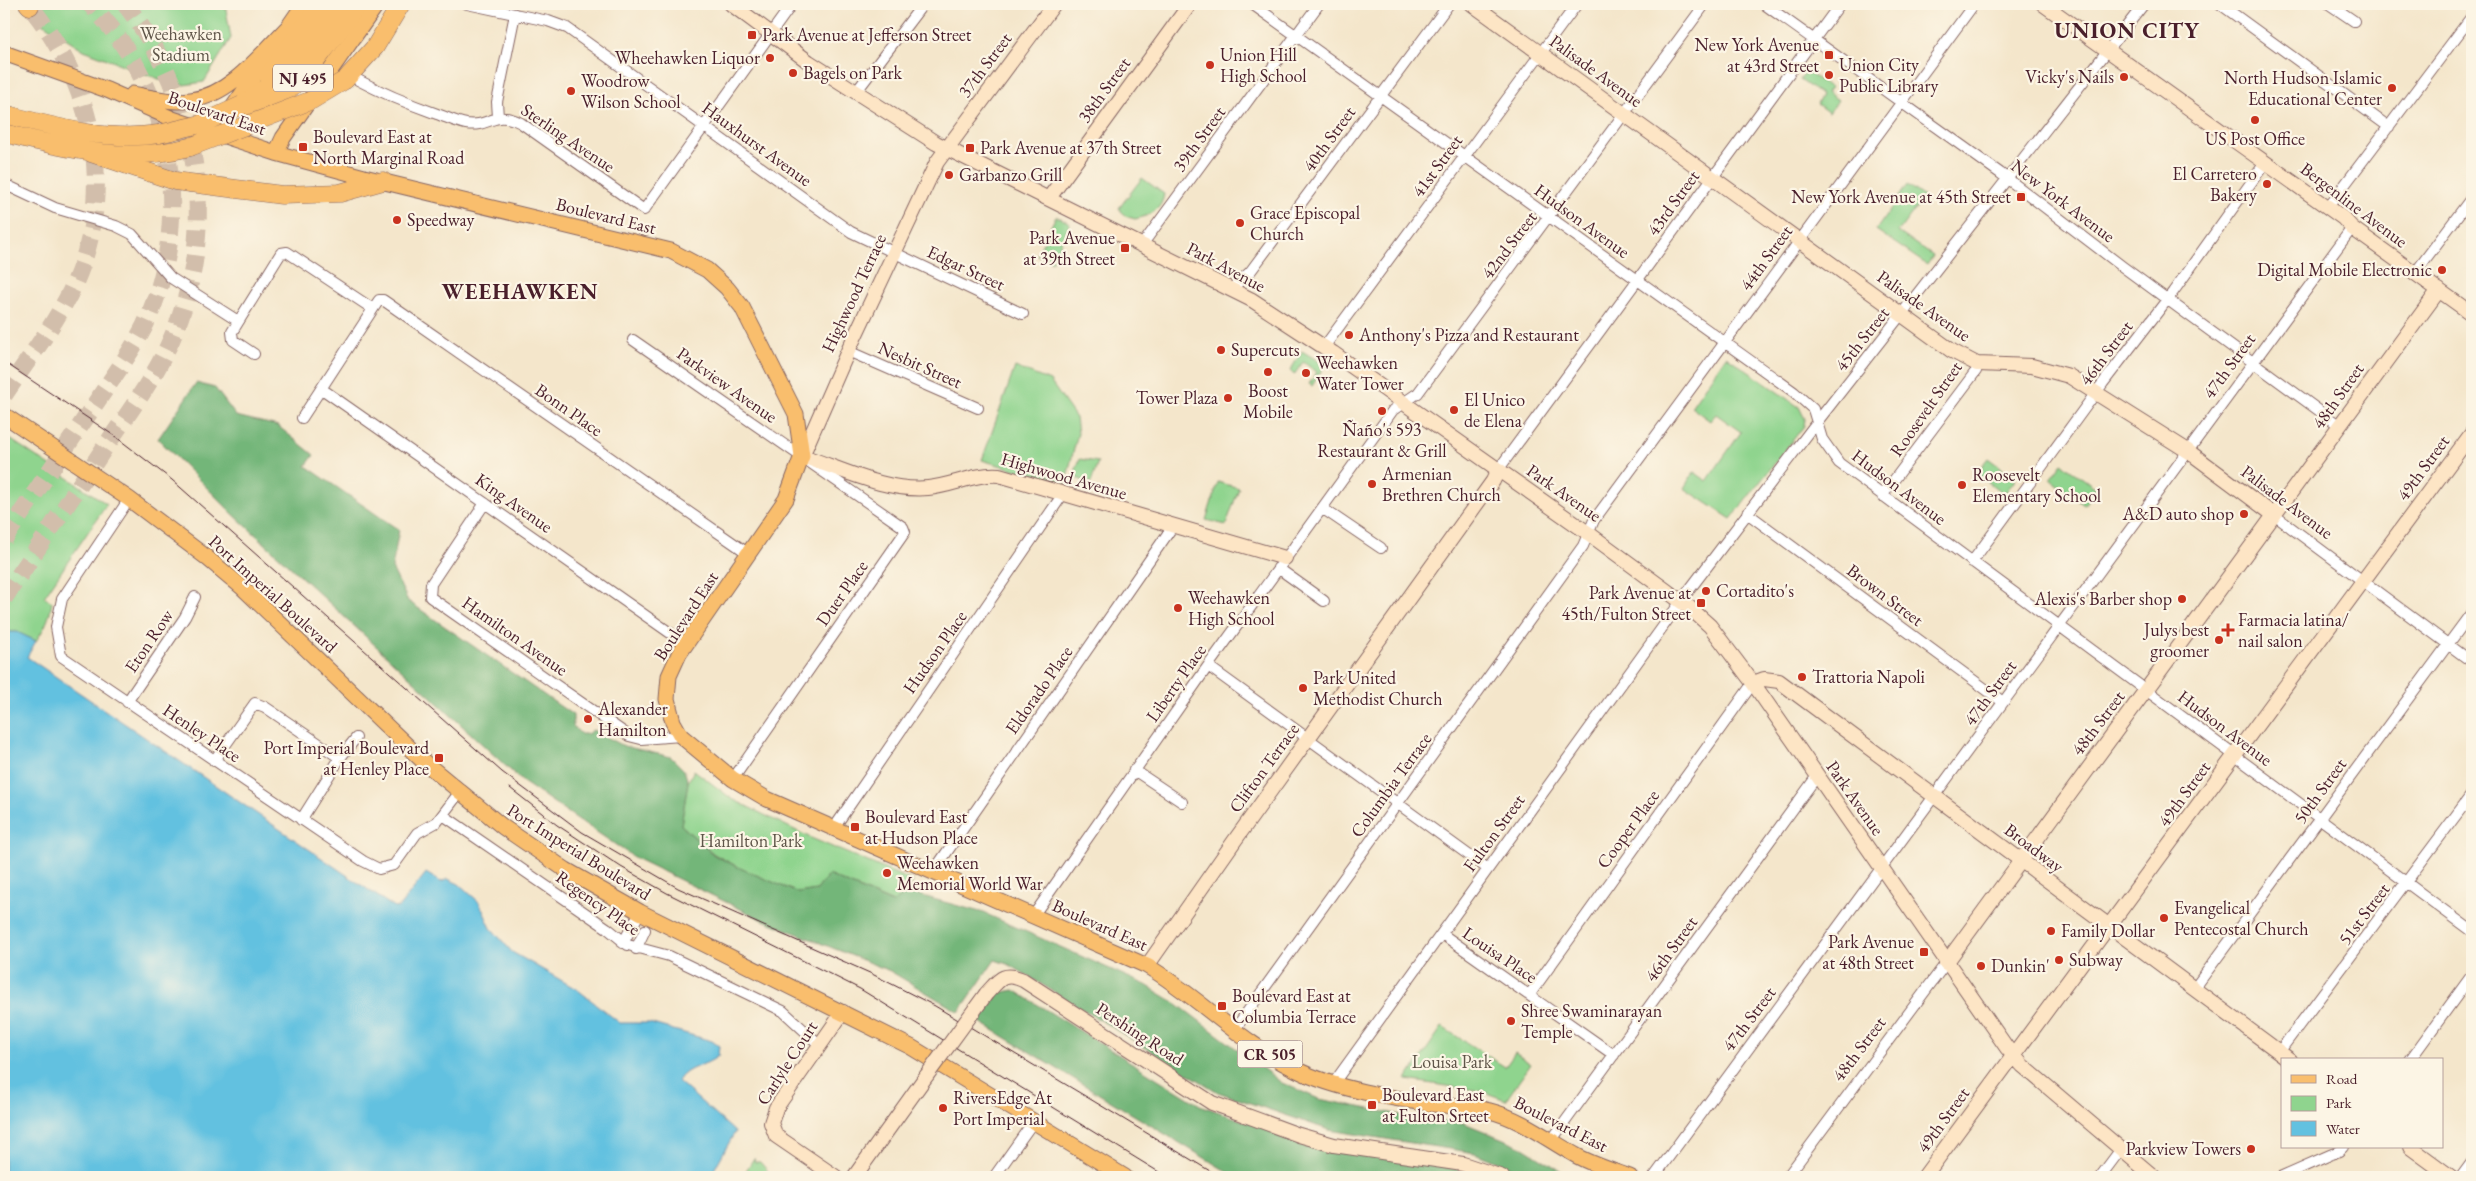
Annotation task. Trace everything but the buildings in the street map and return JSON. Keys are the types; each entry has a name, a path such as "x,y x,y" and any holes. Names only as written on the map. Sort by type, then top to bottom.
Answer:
{"highway":[{"path":"242,105 271,73 321,4"},
{"name":"NJ 495","path":"4,114 85,133 135,137 159,134 201,124 242,105 273,83 291,66 338,4"},
{"name":"NJ 495","path":"4,133 90,153 143,155 190,147 222,133 270,107 316,63 358,4"},
{"path":"222,133 312,100 352,80 375,47 400,4"},
{"path":"90,153 175,181 282,194 340,193 383,181"}],"main road":[{"path":"222,133 288,26 304,4"},
{"path":"276,153 283,138 377,4"},
{"path":"107,90 164,100 200,99 226,85 288,26"},
{"name":"Boulevard East","path":"4,53 107,90 173,119 222,133 276,153 671,251 701,266 732,294 751,322 796,414 802,456 786,499 686,644 669,676 667,699 674,722 681,736 733,779 767,799 1148,966 1170,980 1270,1055 1297,1070 1333,1084 1431,1104 1489,1110 1520,1121 1579,1157 1630,1177"},
{"name":"Port Imperial Boulevard","path":"4,415 130,499 243,588 416,754 459,793 502,827 558,865 640,912 911,1047 1125,1177"}],"street":[{"name":"Hauxhurst Avenue","path":"467,4 548,21 573,31 851,232 894,252"},
{"name":"Park Avenue","path":"731,4 809,62 902,124 945,149 1252,300 1324,347 1588,533 1680,601 1710,626 1753,683 1946,963 2014,1056 2154,1177"},
{"path":"705,127 792,4"},
{"path":"856,92 923,4"},
{"name":"37th Street","path":"945,149 1054,4"},
{"name":"38th Street","path":"1048,198 1190,4"},
{"name":"Hudson Avenue","path":"1252,4 1794,392 1813,409 1822,439 1839,462 1882,496 2147,689 2472,931"},
{"name":"39th Street","path":"1142,245 1319,4"},
{"name":"40th Street","path":"1230,290 1250,272 1449,4"},
{"name":"Palisade Avenue","path":"1472,4 1800,240 1901,316 1952,351 1977,364 2032,366 2051,370 2069,376 2097,391 2188,451 2472,662"},
{"name":"41st Street","path":"1324,347 1576,4"},
{"name":"42nd Street","path":"1405,404 1418,393 1549,218 1705,4"},
{"name":"New York Avenue","path":"1764,4 2007,178 2340,426"},
{"name":"43rd Street","path":"1498,470 1840,4"},
{"name":"44th Street","path":"1588,533 1594,520 1974,4"},
{"name":"Bergenline Avenue","path":"2044,4 2343,218 2352,228 2472,314"},
{"name":"45th Street","path":"1680,601 1817,422 2144,4"},
{"path":"2220,4 2389,127"},
{"path":"2329,4 2354,21"},
{"path":"498,117 497,102 515,14"},
{"path":"2328,208 2472,16"},
{"name":"Sterling Avenue","path":"352,80 388,96 465,124 479,125 498,117 510,117 644,210 705,127"},
{"name":"Highwood Terrace","path":"802,456 894,252 945,149"},
{"name":"46th Street","path":"1972,562 2167,299 2265,163"},
{"path":"7,184 55,208 116,226 132,234 171,278 238,321"},
{"path":"2415,273 2472,197"},
{"name":"47th Street","path":"1654,1177 2253,360 2352,228"},
{"path":"254,354 232,337 232,332 280,253 287,252 373,310 302,418"},
{"name":"Edgar Street","path":"894,252 1023,314"},
{"name":"48th Street","path":"1787,1177 2439,290"},
{"name":"Bonn Place","path":"373,310 379,300 383,300 749,554"},
{"name":"Parkview Avenue","path":"634,340 802,456"},
{"name":"Nesbit Street","path":"848,351 978,408"},
{"name":"Roosevelt Street","path":"1882,496 1948,411 1976,372 1977,364"},
{"name":"King Avenue","path":"322,389 686,644"},
{"name":"Liberty Place","path":"1033,916 1134,770 1393,410 1405,404"},
{"name":"49th Street","path":"1924,1177 2472,433"},
{"name":"Highwood Avenue","path":"802,456 902,488 929,488 988,474 999,475 1173,526 1282,563"},
{"name":"Duer Place","path":"733,779 905,532 903,527 802,456"},
{"name":"Clifton Terrace","path":"1148,966 1229,848 1493,481 1498,470"},
{"name":"Hudson Place","path":"834,828 1063,494"},
{"name":"Henley Place","path":"130,499 62,599 56,627 62,656 363,862 379,869 394,866 417,833 437,822 459,793"},
{"name":"Hamilton Avenue","path":"485,503 431,584 430,597 628,736 641,739 681,736"},
{"path":"1322,508 1381,548"},
{"name":"Brown Street","path":"1747,513 2003,702"},
{"name":"Eldorado Place","path":"933,872 1173,526"},
{"name":"Columbia Terrace","path":"1235,1029 1583,546 1588,533"},
{"path":"1282,563 1324,600"},
{"name":"Eton Row","path":"127,702 185,617 195,597"},
{"name":"Fulton Street","path":"1333,1084 1680,601"},
{"name":"50th Street","path":"2194,989 2472,612"},
{"path":"1208,666 1488,869"},
{"name":"Broadway","path":"1753,683 1764,679 1779,681 2284,1056"},
{"name":"Cooper Place","path":"1530,994 1753,683"},
{"path":"214,761 255,703 265,707 340,758"},
{"path":"302,820 340,758 356,738"},
{"path":"1134,770 1182,802"},
{"name":"46th Street","path":"1551,1141 1816,776"},
{"name":"51st Street","path":"2284,1056 2472,794"},
{"name":"Regency Place","path":"443,815 607,928 623,943 669,956 783,1011 820,1045"},
{"path":"623,943 640,912"},
{"path":"636,948 645,930"},
{"name":"Louisa Place","path":"1442,934 1530,994 1614,1055"},
{"path":"2411,1058 2472,975"},
{"name":"Pershing Road","path":"854,1177 986,994 1003,977 1013,976 1023,980 1212,1103 1299,1135 1334,1145 1463,1164 1502,1177"},
{"name":"Carlyle Court","path":"836,1177 776,1136 771,1123 776,1108 843,1012"},
{"path":"994,1177 1033,1122"},
{"path":"2280,1177 2339,1151 2341,1148"},
{"path":"2411,1148 2451,1177"},
{"path":"2100,1177 2121,1149"},
{"path":"2462,1177 2472,1162"}],"green space":[{"name":"Weehawken Stadium","path":"44,4 225,4 231,38 204,82 177,86 84,50 33,17"},
{"path":"1806,71 1831,88 1827,92 1838,100 1829,113 1817,104 1822,95 1800,80"},
{"path":"1142,178 1164,194 1163,200 1158,208 1146,216 1135,219 1125,216 1119,208"},
{"path":"1907,185 1924,197 1898,232 1933,256 1927,265 1876,230"},
{"path":"1056,216 1070,223 1052,262 1037,255"},
{"path":"1302,351 1325,365 1312,386 1309,384 1317,372 1303,362 1294,375 1290,371"},
{"path":"1726,356 1799,407 1805,419 1804,426 1731,519 1684,488 1694,472 1707,481 1741,432 1716,414 1710,421 1691,407"},
{"path":"1015,367 1050,381 1076,418 1078,433 1065,485 982,460"},
{"path":"196,383 215,388 236,416 278,426 314,455 306,466 399,530 392,568 408,601 573,715 573,726 581,734 587,734 593,730 624,746 671,757 684,770 688,782 681,825 714,855 798,893 817,890 828,875 892,903 908,892 984,913 1146,985 1177,1004 1282,1083 1319,1099 1406,1116 1464,1123 1523,1147 1571,1177 1534,1177 1475,1153 1329,1130 1218,1092 1010,965 995,960 959,1012 890,971 763,920 635,858 523,782 232,513 158,439"},
{"path":"4,435 107,504 44,597 52,602 47,622 36,641 17,632 4,632"},
{"path":"1988,458 2016,479 2004,494 1976,473"},
{"path":"1080,459 1098,462 1091,483 1073,477"},
{"path":"2062,463 2096,488 2084,505 2050,479"},
{"path":"1218,482 1239,488 1226,525 1206,520"},
{"name":"Hamilton Park","path":"694,770 732,799 811,838 913,881 908,892 893,903 828,875 817,890 798,893 740,868 714,854 681,825 688,782"},
{"path":"1014,990 1200,1105 1241,1120 1461,1170 1483,1177 1236,1177 980,1022 998,993"},
{"name":"Louisa Park","path":"1442,1027 1505,1067 1515,1053 1531,1064 1506,1100 1481,1091 1406,1080"},
{"path":"754,1158 755,1162 760,1162 773,1177 742,1177"}],"water":[{"path":"4,632 17,632 36,641 27,657 395,908 399,907 426,873 441,882 448,879 459,884 479,902 491,928 512,952 578,990 620,1023 649,1023 712,1041 719,1046 718,1056 686,1072 678,1081 735,1132 710,1177 4,1177"}],"tunnel":[{"path":"4,539 138,338 160,286 169,243 171,200 167,157 157,115 141,75 118,38 90,4"},
{"path":"4,598 135,404 157,368 182,311 193,266 198,220 196,174 187,129 172,85 151,43 125,4"},
{"path":"4,395 47,332 70,293 85,256 93,219 96,181 93,144 84,108 71,72 53,38 30,6"}],"tram line":[{"path":"4,362 116,437 172,480 502,772 582,832 678,888 872,974 935,1006 1220,1177"},
{"path":"510,788 557,825 621,867 667,893 860,989 1167,1177"}],"place":[{"name":"Park Avenue at Jefferson Street","path":"752,35"},
{"name":"New York Avenue at 43rd Street","path":"1829,55"},
{"name":"Wheehawken Liquor","path":"770,58"},
{"name":"Union Hill High School","path":"1210,65"},
{"name":"Bagels on Park","path":"793,73"},
{"name":"Union City Public Library","path":"1829,75"},
{"name":"Vicky's Nails","path":"2124,77"},
{"name":"North Hudson Islamic Educational Center","path":"2392,88"},
{"name":"Woodrow Wilson School","path":"571,91"},
{"name":"US Post Office","path":"2255,120"},
{"name":"Boulevard East at North Marginal Road","path":"303,147"},
{"name":"Park Avenue at 37th Street","path":"970,148"},
{"name":"Garbanzo Grill","path":"949,175"},
{"name":"El Carretero Bakery","path":"2267,184"},
{"name":"New York Avenue at 45th Street","path":"2021,197"},
{"name":"Speedway","path":"397,220"},
{"name":"Grace Episcopal Church","path":"1240,223"},
{"name":"Park Avenue at 39th Street","path":"1125,248"},
{"name":"Digital Mobile Electronic","path":"2442,270"},
{"name":"Anthony's Pizza and Restaurant","path":"1349,335"},
{"name":"Supercuts","path":"1221,350"},
{"name":"Boost Mobile","path":"1268,372"},
{"name":"Weehawken Water Tower","path":"1306,373"},
{"name":"Tower Plaza","path":"1228,398"},
{"name":"El Unico de Elena","path":"1454,410"},
{"name":"Ñaño's 593 Restaurant & Grill","path":"1382,411"},
{"name":"Armenian Brethren Church","path":"1372,484"},
{"name":"Roosevelt Elementary School","path":"1962,485"},
{"name":"A&D auto shop","path":"2244,514"},
{"name":"Cortadito's","path":"1706,591"},
{"name":"Alexis's Barber shop","path":"2182,599"},
{"name":"Park Avenue at 45th/Fulton Street","path":"1701,603"},
{"name":"Weehawken High School","path":"1178,608"},
{"name":"Farmacia latina/ nail salon","path":"2228,630"},
{"name":"Julys best groomer","path":"2219,640"},
{"name":"Trattoria Napoli","path":"1802,677"},
{"name":"Park United Methodist Church","path":"1303,688"},
{"name":"Alexander Hamilton","path":"588,719"},
{"name":"Port Imperial Boulevard at Henley Place","path":"439,758"},
{"name":"Boulevard East at Hudson Place","path":"855,827"},
{"name":"Weehawken Memorial World War","path":"887,873"},
{"name":"Evangelical Pentecostal Church","path":"2164,918"},
{"name":"Family Dollar","path":"2051,931"},
{"name":"Park Avenue at 48th Street","path":"1924,952"},
{"name":"Subway","path":"2059,960"},
{"name":"Dunkin'","path":"1981,966"},
{"name":"Boulevard East at Columbia Terrace","path":"1222,1006"},
{"name":"Shree Swaminarayan Temple","path":"1511,1021"},
{"name":"Boulevard East at Fulton Srteet","path":"1372,1105"},
{"name":"RiversEdge At Port Imperial","path":"943,1108"},
{"name":"Parkview Towers","path":"2251,1149"}],"district":[{"name":"UNION CITY","path":"2127,30"},
{"name":"WEEHAWKEN","path":"520,291"}]}
